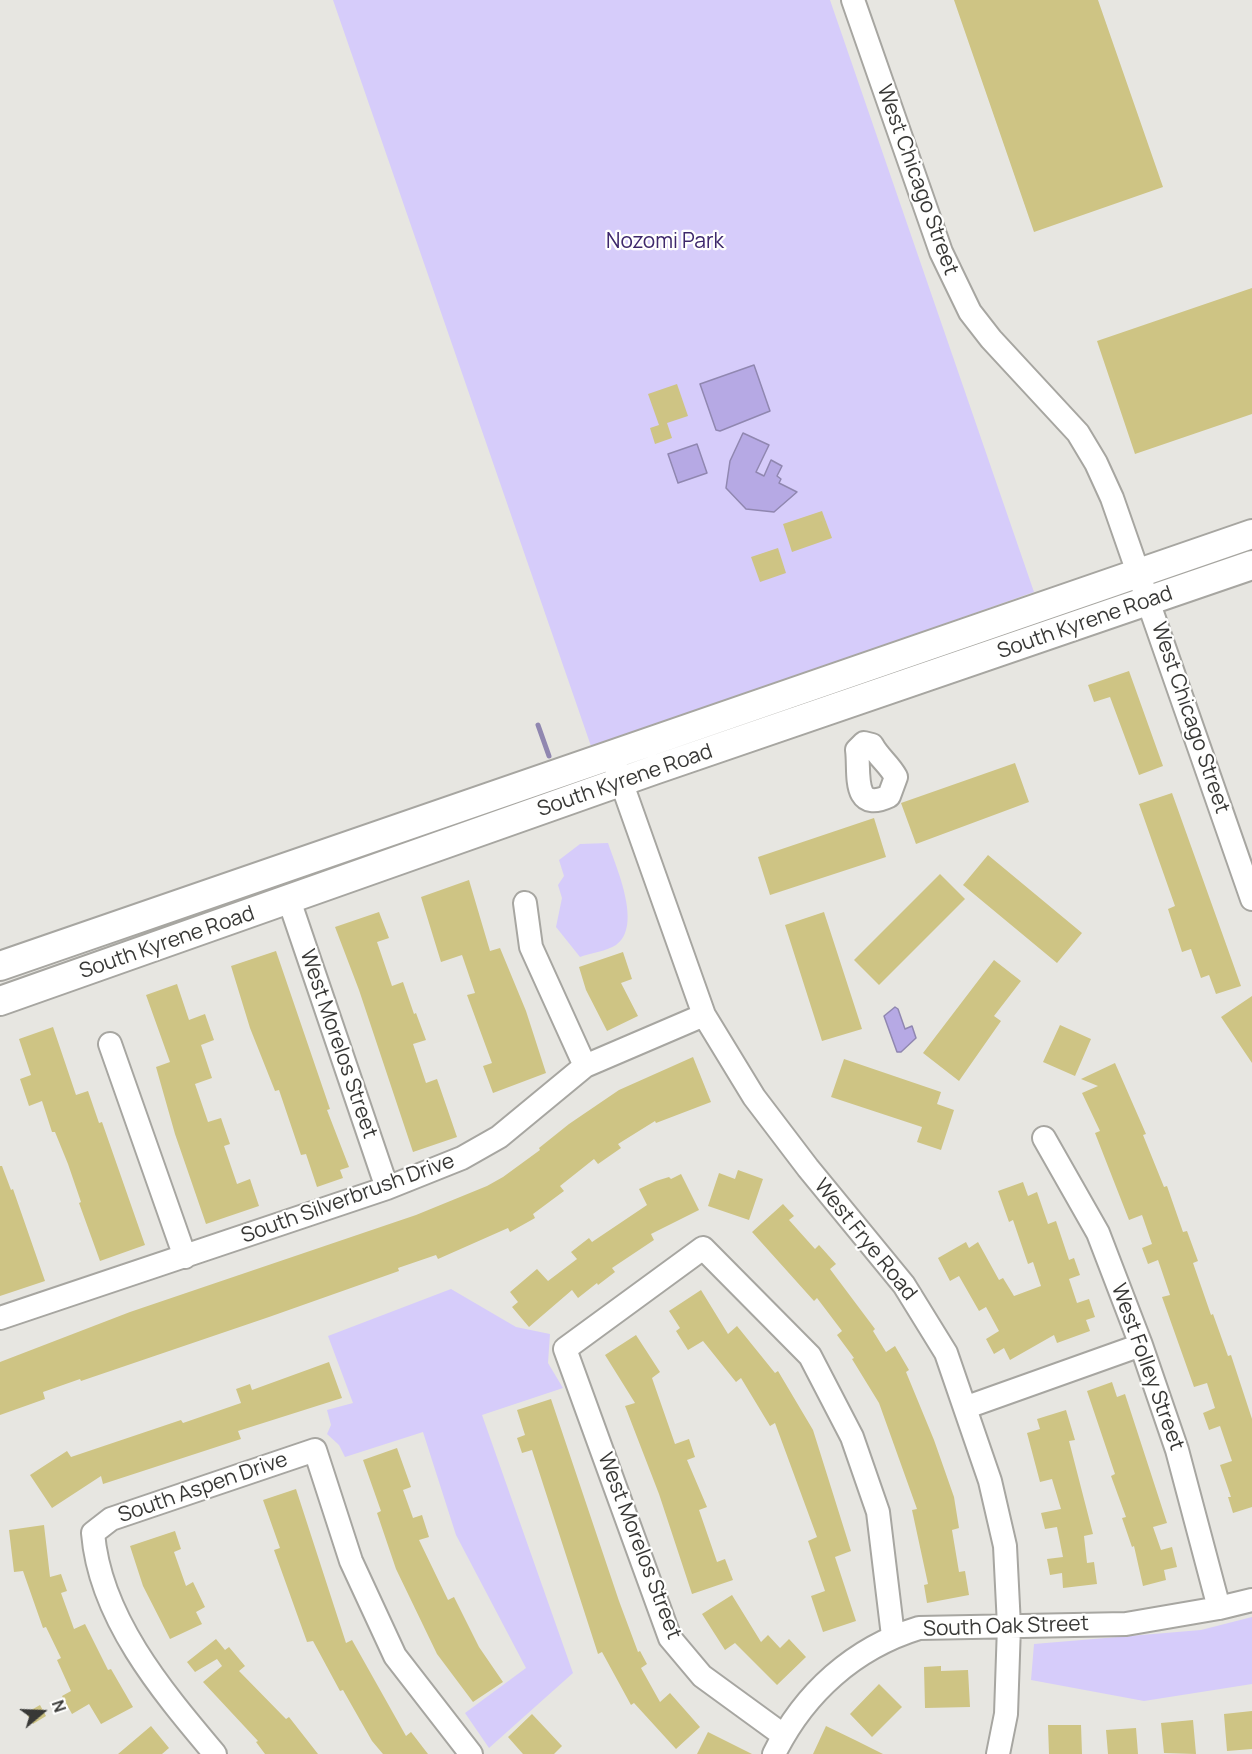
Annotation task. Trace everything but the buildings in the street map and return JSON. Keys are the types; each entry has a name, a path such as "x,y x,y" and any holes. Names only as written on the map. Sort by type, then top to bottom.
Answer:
{"main road":[{"name":"South Kyrene Road","path":"0,1001 289,900 617,769 1139,573 1252,534"},
{"name":"South Kyrene Road","path":"0,966 1149,601 1252,566"},
{"path":"0,981 15,976 32,956"}],"street":[{"name":"West Chicago Street","path":"853,0 941,252 970,312 991,339 1063,414 1087,448 1112,498 1248,875 1252,899"},
{"name":"West Frye Road","path":"617,769 704,1015 774,1124 904,1285 946,1353 967,1407 990,1481 1005,1546 1009,1626 1006,1714 998,1754"},
{"name":"West Morelos Street","path":"289,900 387,1188"},
{"path":"525,903 531,947 585,1066"},
{"name":"South Silverbrush Drive","path":"0,1318 387,1188 462,1158 499,1137 585,1066 704,1015"},
{"path":"110,1044 185,1257"},
{"name":"West Folley Street","path":"1044,1138 1098,1233 1141,1345 1177,1450 1219,1608"},
{"name":"West Morelos Street","path":"779,1744 702,1676 670,1638 565,1349 703,1248 810,1356 852,1437 878,1512 892,1636"},
{"path":"967,1407 1141,1345"},
{"name":"South Aspen Drive","path":"215,1754 157,1683 126,1633 95,1557 93,1533 111,1519 315,1450 351,1561 395,1656 471,1754"},
{"name":"South Oak Street","path":"779,1744 826,1680 862,1653 892,1636 919,1628 1126,1624 1252,1600"}],"green space":[{"name":"Nozomi Park","path":"333,0 830,0 1034,592 592,749"},
{"path":"608,843 625,896 627,924 624,936 616,945 580,957 556,927 562,898 558,885 564,876 559,860 580,844"},
{"path":"451,1289 516,1327 550,1334 548,1363 563,1388 482,1415 573,1673 489,1748 465,1713 526,1668 456,1535 423,1432 345,1457 339,1445 327,1434 331,1425 327,1410 353,1403 328,1336"},
{"path":"1252,1617 1252,1684 1144,1701 1031,1680 1034,1644 1201,1630"}],"shaded area":[{"path":"754,365 770,411 720,431 716,430 700,384"},
{"path":"743,433 769,445 756,472 764,476 771,460 782,466 777,476 781,479 779,483 797,492 774,512 746,509 726,488 730,461"},
{"path":"697,444 707,473 678,483 668,454"},
{"path":"895,1007 898,1009 905,1029 912,1026 916,1038 901,1052 897,1052 884,1016"}],"waterway":[{"path":"538,725 549,756"}]}
